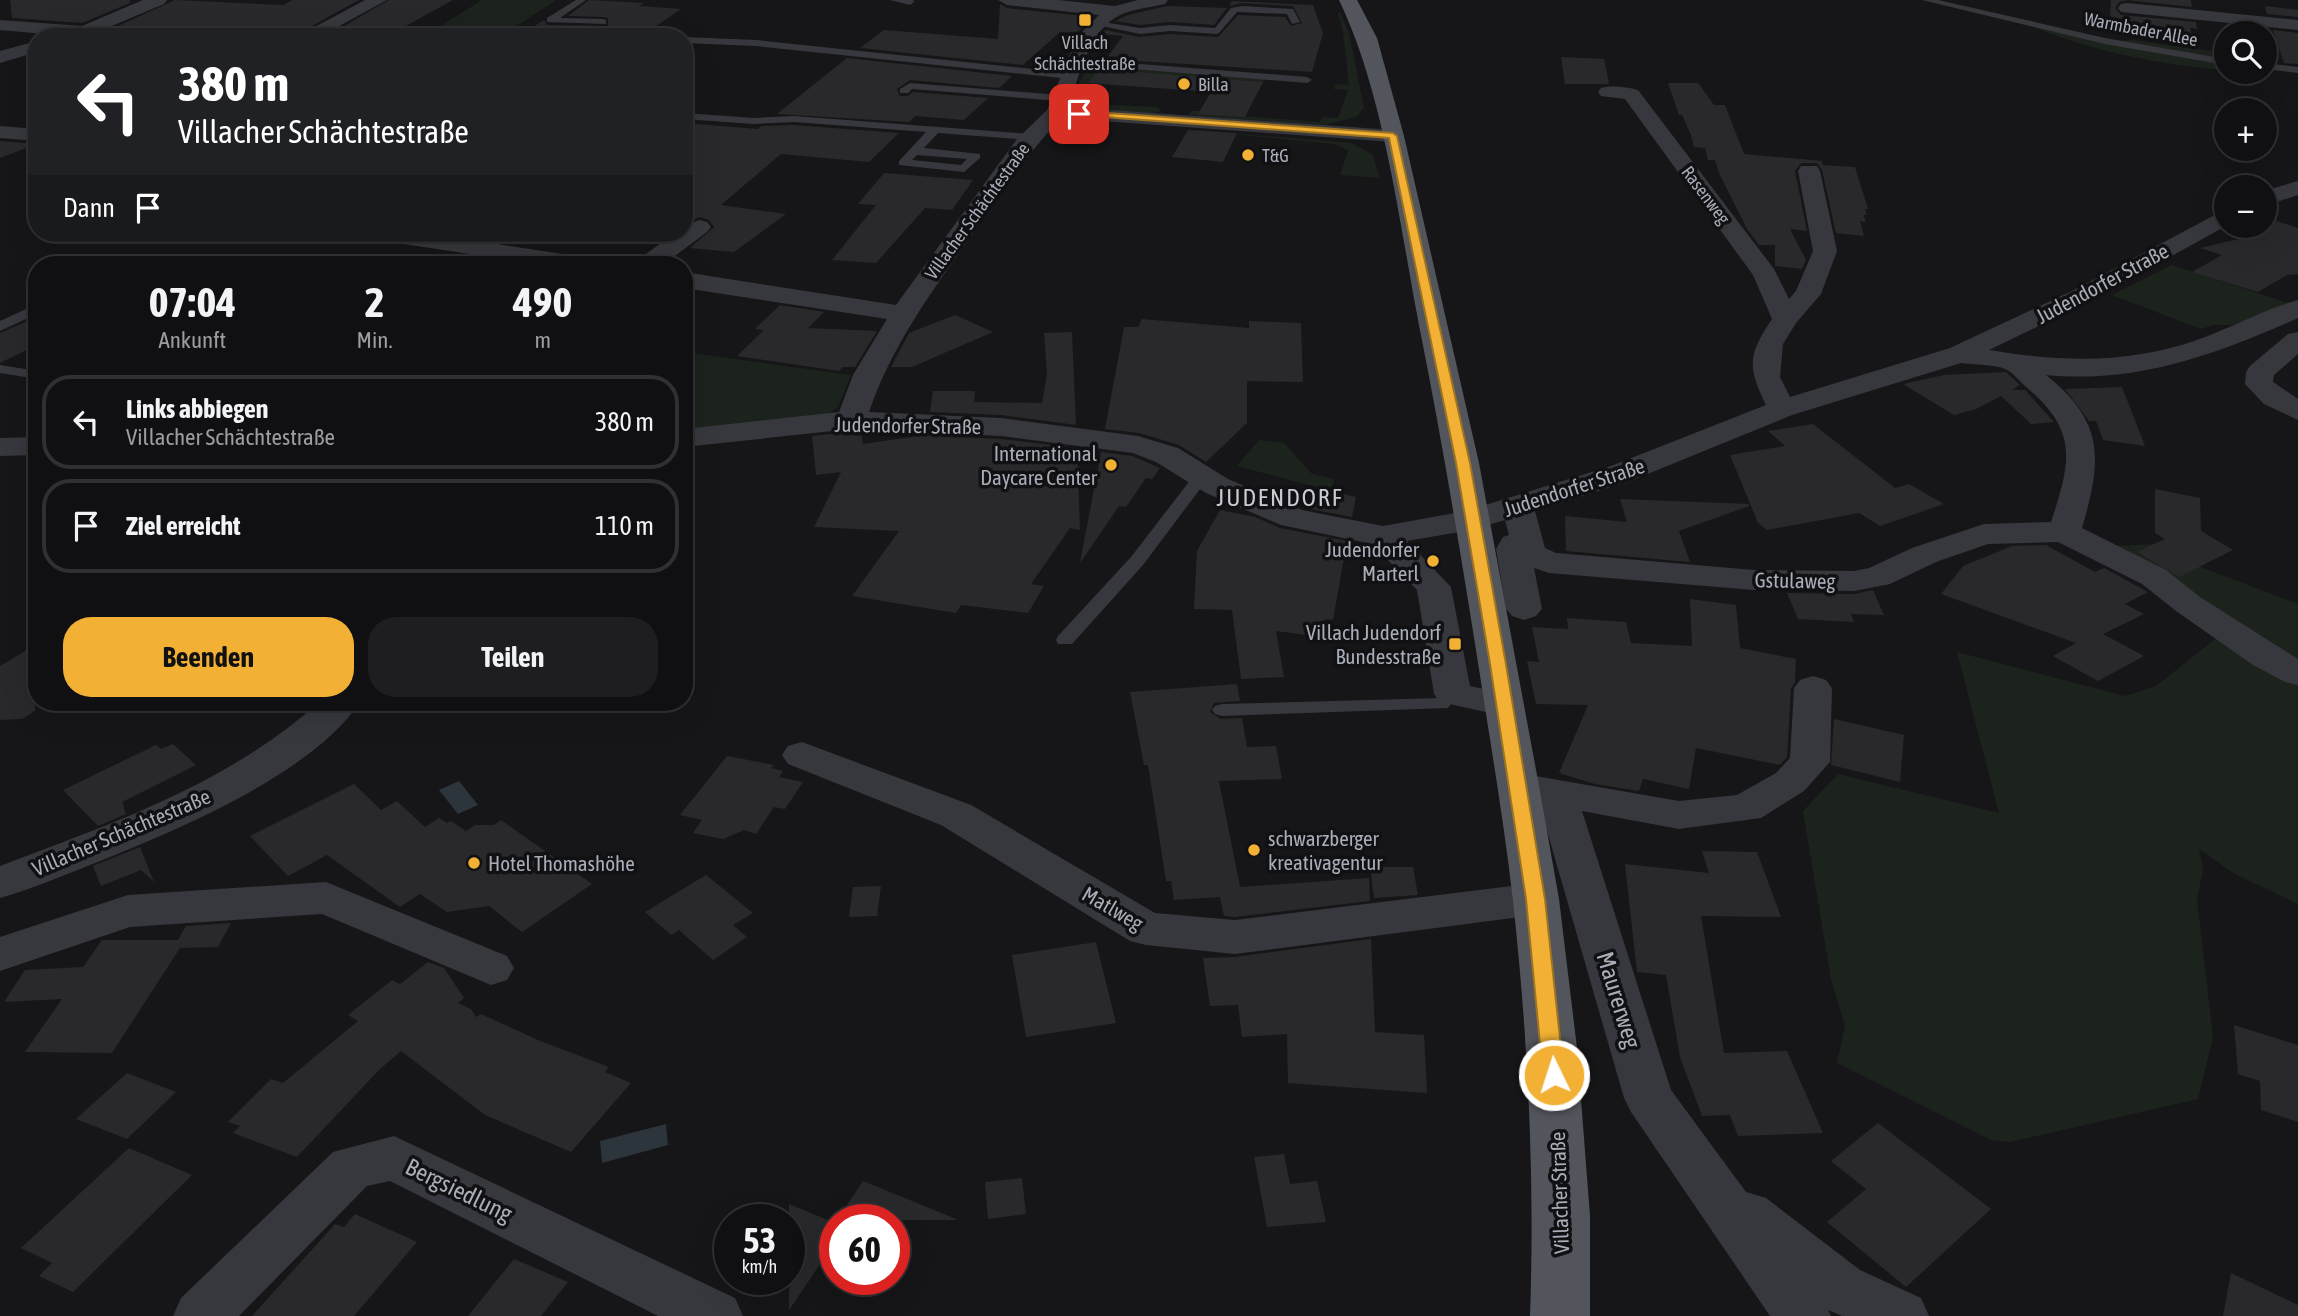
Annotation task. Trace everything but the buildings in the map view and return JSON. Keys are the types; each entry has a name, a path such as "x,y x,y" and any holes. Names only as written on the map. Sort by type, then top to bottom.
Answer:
{"main road":[{"path":"1335,0 1356,5"},
{"name":"Villacher Straße","path":"1356,5 1393,136 1463,463 1504,704 1537,789 1536,899 1552,1048 1562,1216 1560,1316"}],"street":[{"path":"90,28 158,0"},
{"path":"323,28 378,0"},
{"path":"1007,0 1115,11"},
{"name":"Villacher Schächtestraße","path":"850,420 867,375 903,314 1030,137 1058,105 1086,37 1097,24 1115,11 1159,0"},
{"path":"2233,0 2237,19"},
{"path":"2127,8 2298,25"},
{"path":"0,25 28,28"},
{"path":"0,57 28,49"},
{"name":"Rasenweg","path":"1608,92 1630,94 1765,274 1785,319"},
{"path":"1058,105 1393,136"},
{"path":"0,132 28,134"},
{"path":"1782,410 1766,377 1769,344 1785,319 1808,294 1825,251 1809,171"},
{"path":"2277,195 2298,188"},
{"name":"Judendorfer Straße","path":"693,437 850,420 1001,427 1138,445 1167,455 1217,486 1293,518 1383,536 1471,520 1518,506 1622,473 1782,410 1961,354 2083,295 2214,223"},
{"path":"693,231 699,227"},
{"path":"438,242 530,256"},
{"path":"472,247 480,242"},
{"path":"659,256 678,242"},
{"path":"693,281 903,314"},
{"path":"1961,354 2017,363 2095,368 2129,365 2179,354 2232,337 2298,308"},
{"path":"2298,340 2260,372 2259,384 2273,398 2298,411"},
{"path":"2017,363 2068,412 2082,450 2081,474 2064,532"},
{"path":"693,454 770,429"},
{"path":"0,447 28,446"},
{"path":"1518,506 1528,544 1515,544 1513,549 1524,609"},
{"name":"Gstulaweg","path":"1528,544 1531,553 1549,563 1754,580 1854,581 1878,577 1924,555 1984,534 2064,532 2154,577 2188,604 2266,657 2298,674"},
{"path":"1383,536 1434,587 1453,694 1504,704"},
{"path":"1537,789 1679,815 1746,808 1790,782 1810,762 1813,688"},
{"name":"Villacher Schächtestraße","path":"0,883 180,811 280,755 331,711"},
{"name":"Matlweg","path":"802,755 956,816 1146,929 1236,937 1536,899"},
{"name":"Maurerweg","path":"1537,789 1649,1098 1803,1316"},
{"path":"0,954 128,911 326,898 491,968"},
{"name":"Bergsiedlung","path":"201,1316 351,1168 394,1158 715,1316"},
{"name":"Maurerweg","path":"1716,1190 1840,1288 1901,1316"}],"lane":[{"path":"582,0 550,20 603,22"},
{"path":"894,0 910,2"},
{"name":"Warmbader Allee","path":"1926,0 2105,41 2214,60"},
{"path":"1097,24 1140,31 1170,28 1218,31 1234,10 1242,9 1290,11 1295,22"},
{"path":"693,40 756,43 1073,69 1307,80"},
{"path":"2277,68 2298,70"},
{"path":"904,91 910,86 1058,105"},
{"path":"693,118 1030,137"},
{"path":"915,150 976,156 964,169 903,163 915,150 935,130"},
{"path":"0,327 28,313"},
{"path":"21,372 28,368"},
{"path":"0,369 28,373"},
{"path":"1065,640 1137,561 1201,477"},
{"path":"1223,710 1441,704"}],"shaded area":[{"path":"482,0 556,0 514,28 437,28"},
{"path":"1340,12 1349,33 1364,108 1356,117 1324,125 1189,115 1191,111 1202,111 1320,122 1322,117 1338,118 1348,90 1334,89 1336,84 1349,85 1338,13"},
{"path":"2035,27 2095,39 2132,40 2214,51 2214,69 2129,56 2056,36"},
{"path":"1088,65 1264,79 1263,82 1108,71 1096,84 1087,104 1157,107 1161,111 1150,114 1073,107 1071,100"},
{"path":"1182,129 1351,143 1372,154 1380,178 1340,175 1348,150 1334,144"},
{"path":"2172,265 2288,303 2233,325 2213,325 2201,329 2112,295"},
{"path":"693,353 851,375 838,407 815,424 693,436"},
{"path":"1259,440 1284,443 1312,474 1334,479 1332,491 1237,466"},
{"path":"2160,544 2193,564 2298,604 2298,669 2110,546"},
{"path":"2219,636 2298,683 2298,904 2235,874 2199,849 2203,870 2197,899 2213,1037 2198,1099 2010,1142 1991,1140 1837,1063 1845,1026 1831,979 1803,811 1838,774 1999,813 1957,652 2125,696 2156,686"},
{"path":"459,781 478,805 458,814 439,790"},
{"path":"666,1124 668,1145 602,1163 600,1141"}],"place":[{"name":"Villach Schächtestraße","path":"1085,20"},
{"name":"Billa","path":"1184,84"},
{"name":"T&G","path":"1248,155"},
{"name":"International Daycare Center","path":"1111,465"},
{"name":"Judendorfer Marterl","path":"1433,561"},
{"name":"Villach Judendorf Bundesstraße","path":"1455,644"},
{"name":"schwarzberger kreativagentur","path":"1254,850"},
{"name":"Hotel Thomashöhe","path":"474,863"}],"district":[{"name":"JUDENDORF","path":"1280,497"}],"route":[{"path":"1079,114 1393,136 1463,463 1498,664 1536,899 1554,1075"}]}
